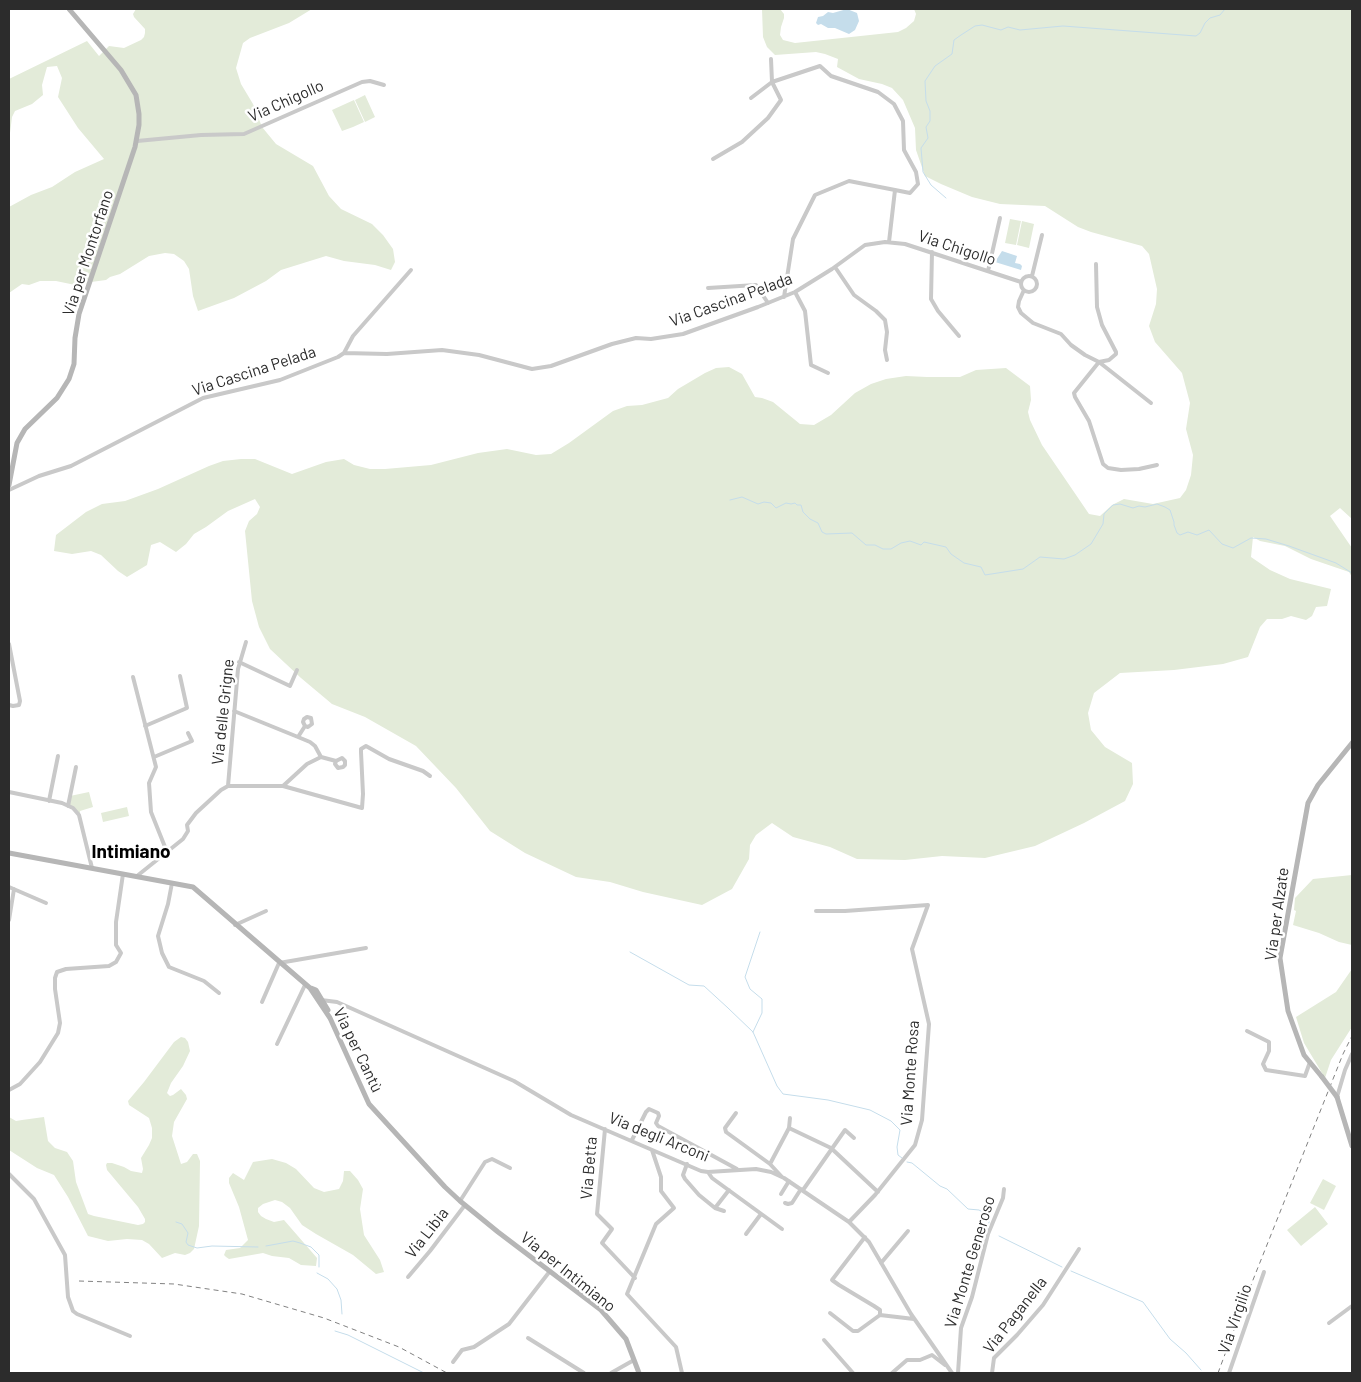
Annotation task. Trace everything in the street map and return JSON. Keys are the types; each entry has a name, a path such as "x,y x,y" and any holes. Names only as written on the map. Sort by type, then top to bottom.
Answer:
{"street":[{"name":"Via per Montorfano","path":"9,485 17,443 25,429 56,398 69,379 74,364 79,314 137,141 139,114 136,95 121,70 69,9"},
{"path":"712,159 742,142 768,118 781,100 772,82 770,59"},
{"path":"751,98 772,82 820,66 831,76 878,92 894,104 903,122 904,150 916,172 918,184 910,192 849,181 815,195 793,239 784,297"},
{"name":"Via Chigollo","path":"137,141 201,135 244,134 362,82 370,81 384,85"},
{"path":"887,242 895,190"},
{"path":"988,270 1000,218"},
{"path":"1032,276 1042,235"},
{"name":"Via Chigollo","path":"887,242 905,244 932,252 1021,282"},
{"name":"Via Cascina Pelada","path":"9,490 39,476 71,466 203,398 280,380 344,353 387,354 442,350 479,355 532,369 551,366 612,344 636,338 651,339 683,334 768,303 795,292 835,267 865,245 887,242"},
{"path":"932,252 931,299 938,311 959,336"},
{"path":"1096,264 1097,307 1102,325 1116,352 1114,357 1099,362 1074,393 1075,398 1090,421 1104,464 1108,468 1121,470 1139,469 1157,465"},
{"path":"835,267 854,295 876,311 884,320 887,332 885,350 887,360"},
{"path":"344,353 354,336 411,270"},
{"path":"1032,276 1037,282 1036,288 1030,292 1024,290 1021,282 1024,278 1032,276"},
{"path":"708,288 756,285 768,303"},
{"path":"1024,290 1018,307 1021,313 1033,322 1061,334 1085,355 1099,362 1151,403"},
{"path":"795,292 805,311 811,365 828,373"},
{"name":"Via delle Grigne","path":"228,786 239,662 246,642"},
{"path":"9,644 20,701 19,705 9,705"},
{"path":"239,662 290,686 296,670"},
{"path":"146,726 187,708 180,676"},
{"path":"133,677 156,767 149,783 151,812 167,852"},
{"path":"234,711 310,742 315,746 321,757"},
{"path":"298,737 306,726"},
{"path":"154,757 192,741 188,733"},
{"name":"Via per Alzate","path":"1352,743 1318,786 1308,803 1280,958 1288,1011 1304,1055 1337,1097 1352,1146"},
{"path":"137,876 183,838 188,831 187,825 196,813 216,793 228,786 283,786 362,808 361,752 363,747 369,746 389,759 423,771 430,776"},
{"path":"49,801 58,756"},
{"path":"283,786 307,764 321,757 336,761"},
{"path":"68,806 76,767"},
{"path":"9,792 73,808 79,815 92,868"},
{"name":"Via per Cantù","path":"9,854 193,887 321,1000 369,1104 445,1187 465,1206 498,1232"},
{"path":"9,1090 20,1084 40,1062 58,1033 60,1023 55,989 57,972 66,969 109,966 116,962 121,953 116,945 116,922 124,874"},
{"path":"172,883 158,936 162,953 169,967 204,981 220,993"},
{"path":"9,888 46,903"},
{"path":"9,920 14,890"},
{"name":"Via Monte Rosa","path":"816,911 845,911 928,905 912,949 929,1024 922,1120 915,1145 878,1192 848,1222"},
{"path":"235,925 266,911"},
{"path":"262,1002 279,963 366,948"},
{"path":"277,1044 307,986"},
{"path":"321,1000 331,1015 330,1018"},
{"name":"Via degli Arconi","path":"321,1000 336,1002 514,1081 571,1115 687,1164 708,1172 756,1169 771,1172 784,1178 848,1222 869,1242 914,1319 951,1371"},
{"path":"328,1010 329,1006 336,1002"},
{"path":"1247,1032 1269,1042 1269,1051 1263,1064 1266,1070 1305,1076 1310,1062"},
{"path":"1337,1097 1352,1054"},
{"path":"632,1140 649,1109 658,1113 659,1116 656,1123 658,1126 738,1169"},
{"path":"736,1113 725,1128 726,1132 770,1164 784,1178"},
{"path":"770,1164 789,1128 790,1118"},
{"path":"789,1128 831,1148 878,1192"},
{"name":"Via Betta","path":"605,1129 597,1214 612,1229 602,1243 635,1278"},
{"path":"785,1203 792,1203 845,1130 854,1138"},
{"path":"652,1150 661,1177 661,1191 674,1208 656,1224 627,1294 676,1348 682,1373"},
{"path":"460,1201 477,1171 485,1162 492,1159 510,1168"},
{"path":"687,1164 683,1175 685,1179 699,1195 715,1208 724,1211"},
{"path":"708,1172 712,1178 782,1229"},
{"path":"9,1174 34,1199 65,1255 68,1297 73,1311 130,1336"},
{"path":"781,1194 789,1181"},
{"name":"Via Monte Generoso","path":"958,1373 961,1328 972,1297 988,1234 1003,1198 1004,1189"},
{"path":"715,1208 729,1190"},
{"name":"Via Libia","path":"408,1276 465,1206"},
{"path":"746,1234 761,1214"},
{"path":"882,1263 908,1231"},
{"name":"Via per Intimiano","path":"498,1232 601,1310 626,1340 639,1373"},
{"path":"865,1238 832,1280 880,1310 880,1315"},
{"name":"Via Paganella","path":"992,1373 994,1358 1042,1305 1079,1249"},
{"path":"453,1362 462,1350 474,1347 507,1326 550,1271"},
{"name":"Via Virgilio","path":"1229,1373 1264,1272"},
{"path":"1329,1323 1352,1306"},
{"path":"830,1313 853,1331 858,1331 880,1315 914,1319"},
{"path":"528,1338 584,1373"},
{"path":"824,1340 853,1373"},
{"path":"892,1373 906,1361 920,1360 932,1354 951,1371"},
{"path":"611,1373 634,1360"}],"green space":[{"path":"136,9 312,9 289,23 250,38 243,43 236,68 241,84 253,104 262,127 276,144 313,166 329,196 341,209 372,224 383,235 393,249 395,262 391,270 375,265 344,261 326,256 281,270 266,281 234,298 198,311 193,296 189,269 184,261 174,254 165,253 149,256 120,274 106,280 80,286 56,281 40,281 29,285 22,284 9,293 9,207 31,195 52,187 75,172 104,159 78,128 58,97 62,78 57,66 47,67 42,85 43,95 32,104 15,111 12,117 9,141 9,79 87,41 99,56 109,46 124,48 141,40 144,37 145,29 134,17 133,14"},
{"path":"762,9 780,9 784,14 784,18 780,35 783,40 795,43 898,32 914,21 916,14 914,9 1352,9 1352,519 1340,508 1330,516 1352,548 1352,577 1349,572 1311,559 1285,546 1260,541 1253,537 1251,557 1270,570 1290,579 1331,589 1327,606 1316,607 1312,616 1306,620 1291,616 1282,619 1267,619 1260,627 1248,657 1223,664 1174,670 1120,673 1094,693 1088,713 1091,730 1105,747 1132,763 1133,784 1125,801 1084,823 1035,846 985,858 942,856 905,860 857,859 830,847 793,837 772,823 756,835 750,845 749,859 732,889 702,905 643,892 610,882 576,877 525,853 490,831 456,788 416,746 365,717 332,704 301,678 270,649 259,627 252,601 245,531 249,521 257,514 260,507 255,499 228,511 194,534 176,552 160,542 151,545 147,565 127,577 101,555 91,551 72,554 54,551 56,535 86,512 102,504 125,501 158,489 223,461 255,459 292,474 326,462 344,459 354,465 370,469 385,469 431,465 478,453 507,449 536,455 551,454 613,411 627,406 642,405 668,398 678,389 705,373 716,368 729,367 742,374 755,397 773,402 800,424 814,425 831,415 855,393 871,384 886,379 906,376 960,377 976,370 1006,368 1030,386 1031,400 1028,412 1030,420 1042,445 1089,514 1100,516 1112,505 1124,499 1153,504 1180,498 1186,490 1191,475 1193,455 1186,429 1190,403 1182,373 1155,342 1149,326 1156,304 1157,289 1149,254 1142,246 1078,227 1045,206 1000,204 972,197 925,176 916,150 915,128 903,100 892,88 859,79 837,67 838,59 825,54 816,52 775,55 767,47 763,37"},
{"path":"365,95 375,117 365,122 355,100"},
{"path":"354,100 364,122 342,131 332,110"},
{"path":"1010,219 1021,221 1016,245 1005,243"},
{"path":"1022,221 1034,224 1029,248 1017,245"},
{"path":"89,792 93,807 80,811 80,814 68,806 70,796"},
{"path":"127,807 129,816 103,822 101,813"},
{"path":"1352,875 1352,945 1293,925 1296,911 1294,910 1295,898 1313,879"},
{"path":"1352,969 1352,1027 1331,1060 1325,1078 1304,1043 1296,1017 1336,992"},
{"path":"181,1037 185,1038 188,1042 190,1051 167,1093 170,1096 181,1089 187,1099 174,1122 172,1136 181,1164 187,1162 193,1154 197,1154 200,1161 199,1226 194,1249 190,1253 185,1255 175,1253 162,1258 149,1244 142,1240 108,1241 88,1236 68,1197 54,1175 37,1168 9,1150 9,1117 16,1121 44,1117 48,1141 55,1148 67,1152 73,1161 76,1182 88,1214 138,1225 143,1224 145,1219 138,1207 107,1170 106,1165 107,1163 112,1163 131,1171 142,1173 141,1158 152,1138 152,1128 149,1118 129,1105 128,1101 174,1042"},
{"path":"272,1159 286,1163 296,1169 314,1188 324,1192 339,1189 343,1181 344,1171 350,1171 363,1189 360,1209 364,1235 380,1260 384,1272 376,1274 353,1255 302,1225 290,1208 282,1202 275,1200 263,1204 258,1208 258,1212 261,1216 274,1222 284,1220 317,1258 316,1266 301,1265 289,1258 263,1253 229,1259 224,1255 226,1250 240,1248 248,1240 229,1178 233,1173 244,1180 253,1162"},
{"path":"1323,1179 1336,1186 1324,1210 1310,1203"},
{"path":"1315,1207 1328,1224 1301,1246 1287,1230"}],"water":[{"path":"847,9 857,13 859,21 855,30 849,34 816,23 818,17 828,12 833,13"},
{"path":"1002,251 1017,256 1015,263 1022,266 1021,270 995,262"}],"waterway":[{"path":"946,198 931,185 923,172 921,148 928,138 926,127 930,121 925,81 935,66 952,54 954,40 961,35 975,26 982,25 1001,30 1008,27 1020,30 1063,26 1196,36 1210,18 1220,15 1225,9"},
{"path":"730,500 742,497 758,504 764,502 771,503 776,508 786,503 795,503 801,505 803,512 810,519 818,523 822,532 826,534 852,533 866,545 875,545 883,549 891,549 901,543 910,541 921,545 924,542 946,547 951,554 964,563 981,567 985,575 1023,569 1040,557 1064,559 1075,555 1091,544 1103,524 1104,514 1113,505 1120,504 1133,508 1157,504 1170,510 1177,533 1180,535 1188,532 1197,535 1209,530 1222,544 1233,548 1251,538 1266,539 1336,563 1352,573"},
{"path":"753,1032 762,1013 762,999 750,989 745,977 760,932"},
{"path":"630,952 689,985 704,986 728,1008 753,1032 777,1086 783,1094 828,1100 870,1110 891,1121 900,1130 897,1147 898,1155 902,1158"},
{"path":"907,1162 912,1163 940,1186 947,1189 968,1209 979,1210 988,1215 990,1218 986,1234"},
{"path":"176,1222 182,1224 188,1233 186,1242 188,1245 197,1248 212,1246 258,1247"},
{"path":"999,1236 1062,1267"},
{"path":"266,1246 293,1241 311,1247 319,1255 319,1267"},
{"path":"1071,1271 1143,1302 1170,1339 1201,1370"},
{"path":"317,1273 328,1279 337,1289 341,1300 342,1314"},
{"path":"335,1331 348,1335 424,1373"}],"railway":[{"path":"1218,1373 1247,1295 1343,1054 1352,1036"},
{"path":"79,1281 174,1284 242,1294 324,1318 399,1347 447,1373"}],"district":[{"name":"Intimiano","path":"131,852"}]}
